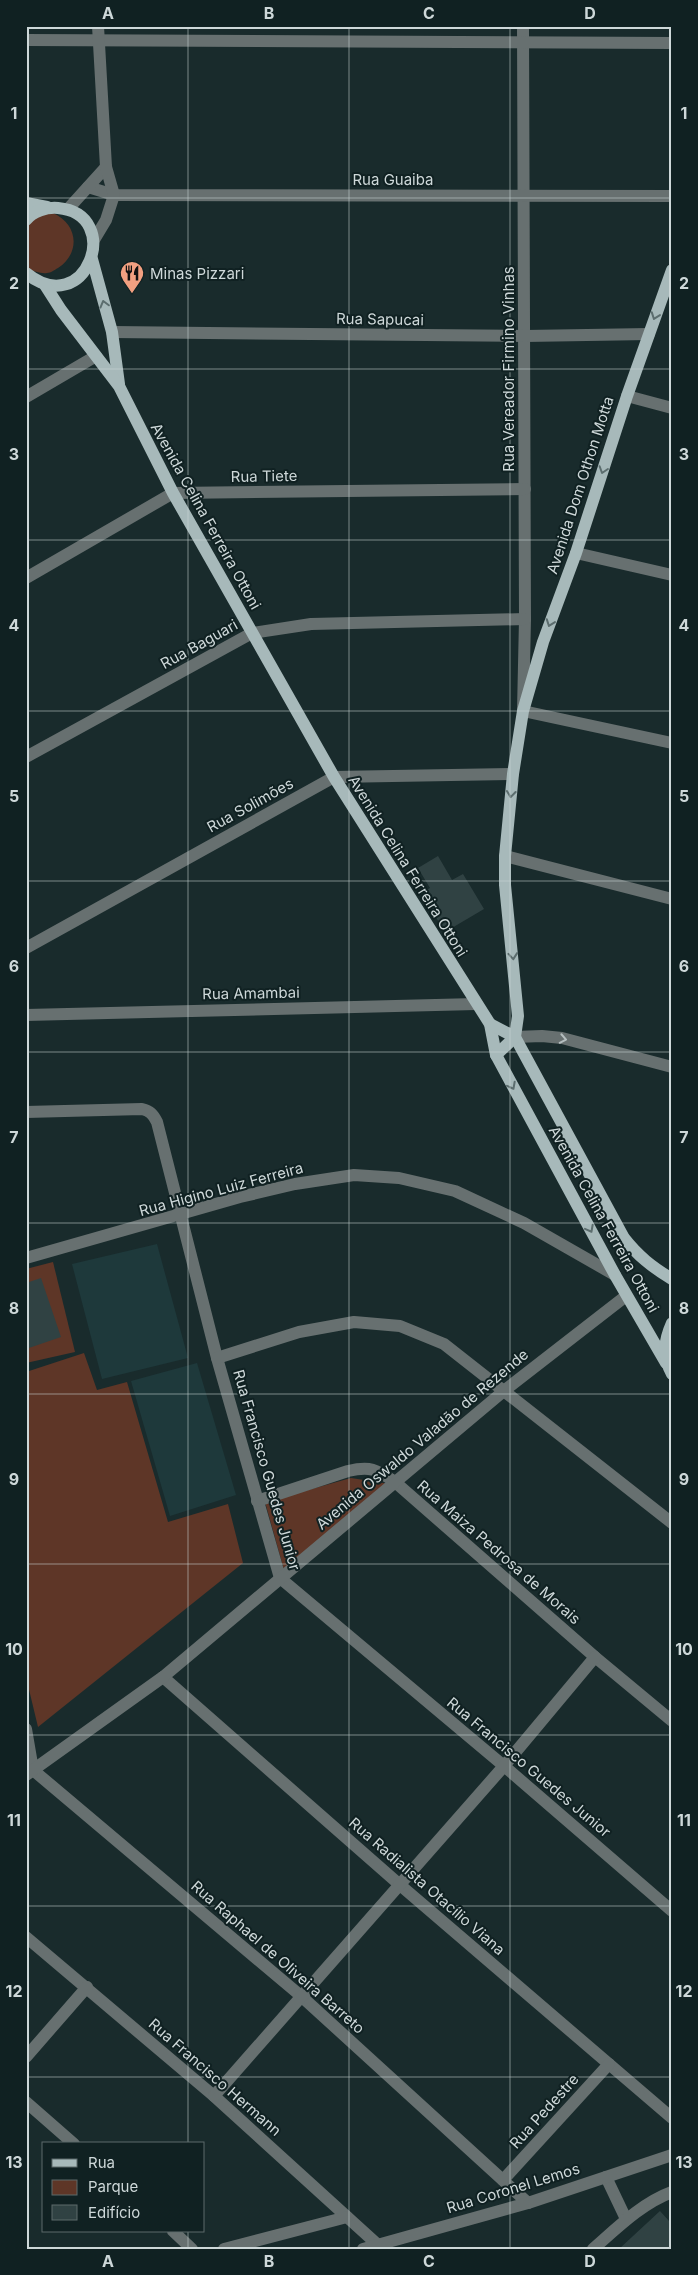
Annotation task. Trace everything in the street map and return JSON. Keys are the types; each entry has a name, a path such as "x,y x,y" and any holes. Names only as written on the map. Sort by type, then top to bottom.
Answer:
{"main road":[{"path":"26,203 68,209 85,221 94,240"},
{"path":"26,220 47,207"},
{"name":"Avenida Celina Ferreira Ottoni","path":"94,240 92,259 112,332 119,386"},
{"path":"45,285 64,285 82,276 92,259"},
{"name":"Avenida Dom Othon Motta","path":"515,1037 518,1016 505,856 513,774 523,711 544,642 576,553 627,396 672,270"},
{"name":"Avenida Celina Ferreira Ottoni","path":"26,273 45,285 119,386 172,493 334,777 490,1024 496,1055 626,1296 669,1368"},
{"path":"490,1024 515,1037 624,1238 650,1266 672,1278"},
{"path":"496,1055 515,1037"},
{"path":"669,1368 664,1342 672,1323"}],"street":[{"path":"94,240 106,220 114,195 106,167 98,26"},
{"name":"Rua Vereador Firmino Vinhas","path":"523,26 525,489 523,711"},
{"path":"26,40 672,43"},
{"path":"68,209 106,167"},
{"name":"Rua Guaiba","path":"88,187 114,195 672,196"},
{"name":"Rua Sapucai","path":"112,332 524,336 648,334"},
{"path":"26,396 96,356"},
{"path":"627,396 672,408"},
{"name":"Rua Tiete","path":"26,578 172,493 525,489"},
{"path":"576,553 672,575"},
{"name":"Rua Baguari","path":"26,758 252,633 310,624 525,619"},
{"path":"523,711 672,743"},
{"name":"Rua Solimões","path":"26,948 334,777 513,774"},
{"path":"505,856 672,900"},
{"name":"Rua Amambai","path":"26,1015 476,1004"},
{"path":"515,1037 542,1036 562,1038 672,1067"},
{"name":"Rua Francisco Guedes Junior","path":"26,1112 142,1109 149,1111 157,1122 218,1358 280,1578 504,1766 672,1911"},
{"name":"Rua Higino Luiz Ferreira","path":"26,1258 294,1184 354,1175 399,1178 455,1190 524,1222 615,1275"},
{"name":"Avenida Oswaldo Valadão de Rezende","path":"30,1772 162,1677 505,1390 626,1296"},
{"path":"218,1358 299,1332 354,1322 400,1326 444,1344 672,1523"},
{"name":"Rua Maiza Pedrosa de Morais","path":"257,1501 348,1470 363,1467 378,1470 395,1482 594,1657 672,1721"},
{"path":"214,2096 504,1766 594,1657"},
{"name":"Rua Radialista Otacílio Viana","path":"162,1677 400,1885 672,2118"},
{"path":"26,1728 30,1772"},
{"name":"Rua Raphael de Oliveira Barreto","path":"30,1772 301,1996 528,2202"},
{"name":"Rua Francisco Hermann","path":"26,1937 214,2096 378,2245"},
{"path":"26,2057 87,1988"},
{"name":"Rua Pedestre","path":"503,2180 609,2064"},
{"path":"26,2102 72,2142"},
{"name":"Rua Coronel Lemos","path":"363,2249 528,2202 672,2155"},
{"path":"606,2177 626,2219"},
{"path":"593,2249 626,2219 672,2192"},
{"path":"224,2249 347,2217"},
{"path":"174,2232 192,2249"}],"shaded area":[{"path":"157,1244 188,1358 102,1379 72,1264"},
{"path":"197,1363 236,1495 170,1516 131,1381"}],"green space":[{"path":"53,213 68,224 74,239 73,247 65,262 58,268 50,272 40,273 26,268 26,214"},
{"path":"53,1262 75,1352 26,1363 26,1269"},
{"path":"84,1353 97,1390 127,1382 168,1522 228,1504 243,1563 38,1727 26,1677 26,1372"},
{"path":"351,1478 390,1484 284,1570 265,1502"}],"building":[{"path":"438,856 452,880 463,874 484,909 445,932 421,893 430,888 418,868"},
{"path":"41,1278 61,1337 26,1349 26,1283"},
{"path":"660,2211 669,2221 672,2218 672,2249 619,2249"}],"place":[{"name":"Minas Pizzari","path":"132,294"}]}
